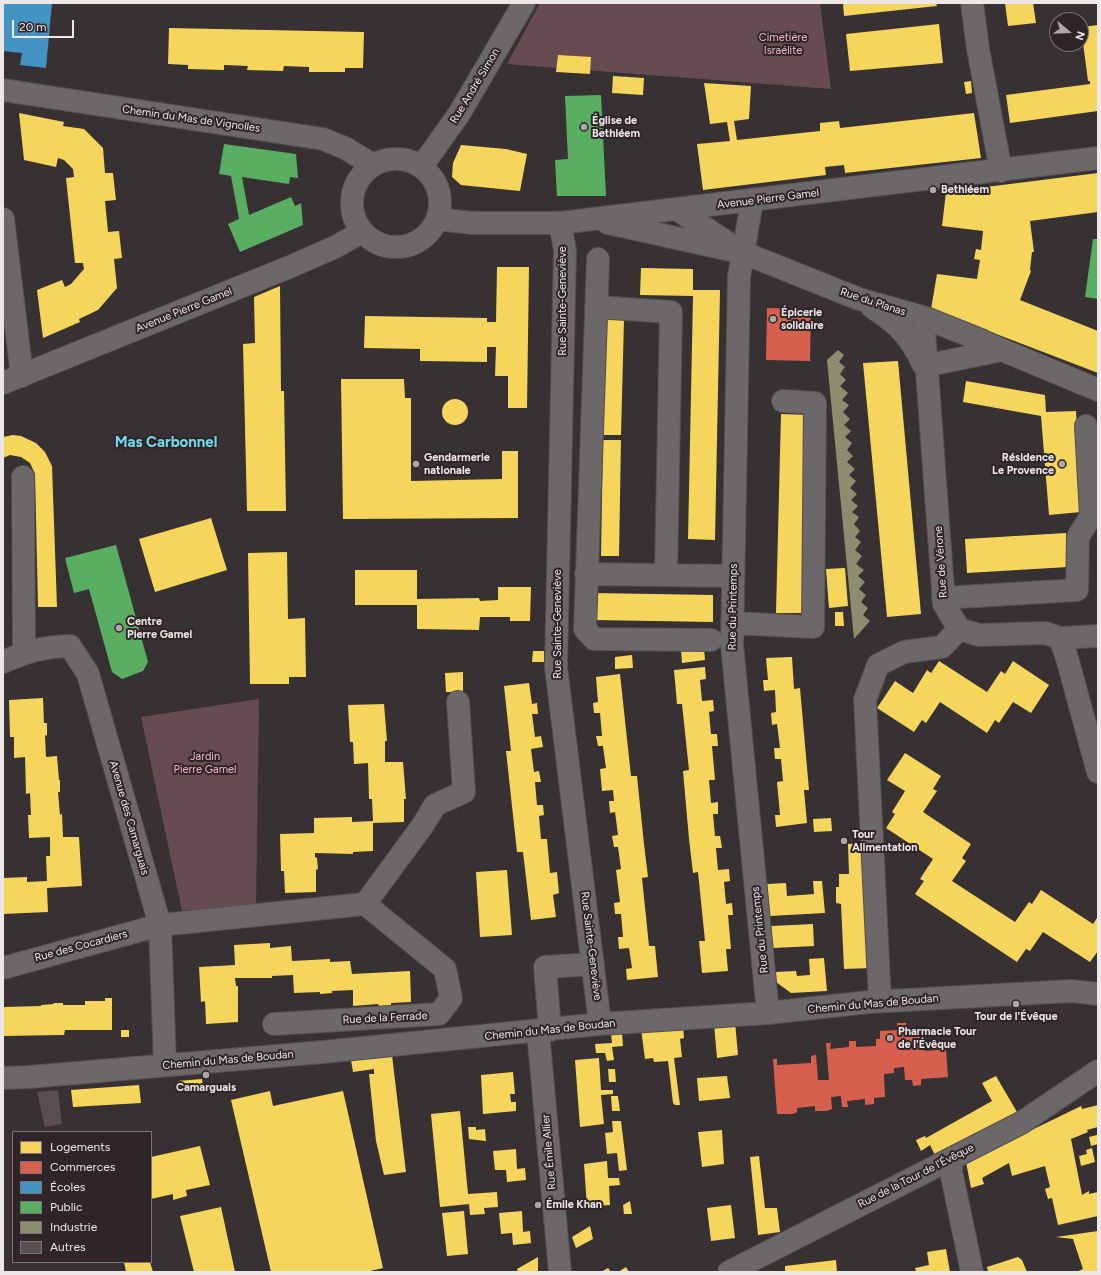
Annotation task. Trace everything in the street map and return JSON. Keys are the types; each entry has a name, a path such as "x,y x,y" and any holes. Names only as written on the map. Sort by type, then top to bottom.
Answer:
{"street":[{"name":"Rue André Simon","path":"422,166 459,114 524,3"},
{"path":"972,3 978,49 1001,171"},
{"name":"Chemin du Mas de Vignolles","path":"3,90 323,139 346,148 372,165"},
{"name":"Avenue Pierre Gamel","path":"438,219 472,223 560,223 1001,171 1098,158"},
{"path":"389,159 406,160 422,166 435,181 441,200 438,219 424,238 404,247 381,245 362,232 353,216 352,197 359,179 372,165 389,159"},
{"name":"Rue du Printemps","path":"752,201 739,277 732,645 768,1013"},
{"name":"Rue du Planas","path":"678,210 744,253"},
{"path":"3,219 13,380"},
{"name":"Rue du Planas","path":"590,220 744,253 860,299 923,317 1098,390"},
{"name":"Rue Sainte-Geneviève","path":"560,223 565,250 556,667 600,1024"},
{"name":"Avenue Pierre Gamel","path":"13,380 292,266 334,247 362,232"},
{"path":"598,259 585,629 594,639 711,640"},
{"name":"Rue de Vérone","path":"860,299 886,316 907,335 926,369"},
{"path":"596,307 671,312 666,575"},
{"name":"Rue de Vérone","path":"923,317 943,598 944,604 959,629"},
{"path":"926,369 934,364 1002,350"},
{"path":"732,623 813,627 815,403 782,401"},
{"path":"943,598 1077,590 1078,536 1091,516 1086,426"},
{"path":"23,477 24,653"},
{"path":"586,574 733,576"},
{"path":"880,1001 865,700 878,665 904,652 942,647 959,629 979,635 1045,633 1060,638 1098,636"},
{"path":"1060,638 1067,658 1098,772"},
{"name":"Avenue des Camarguais","path":"3,662 24,653 47,647 70,646 88,674 160,925 165,1065"},
{"path":"160,925 365,904 423,825 435,805 464,792 458,702"},
{"name":"Rue de la Ferrade","path":"274,1024 439,1014 451,998 445,969 365,904"},
{"name":"Rue des Cocardiers","path":"3,968 160,925"},
{"name":"Rue Émile Allier","path":"560,1272 544,1031 545,967 593,964"},
{"name":"Chemin du Mas de Boudan","path":"3,1078 29,1077 544,1031 600,1024 768,1013 880,1001 1072,991 1098,994"},
{"name":"Rue de la Tour de l'Évêque","path":"728,1272 1021,1123 1098,1071"},
{"path":"952,1158 951,1171 972,1272"}],"green space":[{"name":"Cimetière Israélite","path":"540,3 820,3 831,89 507,64"},
{"name":"Jardin Pierre Gamel","path":"259,699 256,905 182,911 141,717"}],"building: Logements":[{"path":"843,3 936,3 937,6 844,16"},
{"path":"1005,3 1033,3 1036,23 1008,26"},
{"path":"939,24 943,63 850,71 846,34"},
{"path":"1098,25 1098,111 1010,123 1006,95 1090,84 1090,81 1088,81 1084,52 1089,52 1089,26"},
{"path":"169,28 364,32 363,68 345,68 345,72 309,72 309,67 284,66 283,71 247,70 248,66 224,65 224,70 188,69 188,65 168,64"},
{"path":"558,55 591,57 590,74 556,72"},
{"path":"613,76 644,78 643,95 612,93"},
{"path":"971,81 972,93 966,94 964,82"},
{"path":"704,83 751,86 749,119 734,121 737,140 820,131 820,123 839,121 840,128 974,113 981,158 845,173 844,165 825,167 826,175 703,190 697,144 730,141 727,122 710,124"},
{"path":"19,113 64,122 63,126 84,129 103,148 105,173 113,173 116,200 105,201 108,232 119,231 122,258 114,259 117,288 98,310 79,319 80,322 43,338 37,290 62,280 65,287 71,284 84,269 83,263 75,263 66,178 74,177 73,169 64,160 58,158 56,167 24,160"},
{"path":"461,145 506,149 527,154 520,191 461,185 452,177 453,163"},
{"path":"1098,173 1098,212 1030,221 1034,252 1032,252 1031,271 1020,300 1098,331 1098,373 931,309 937,274 977,279 980,260 974,259 976,249 981,250 983,231 942,226 946,192"},
{"path":"497,267 529,267 527,408 508,408 508,376 495,376 496,347 487,347 487,362 420,361 420,349 364,348 365,316 487,318 487,322 496,322"},
{"path":"641,268 693,269 693,290 720,290 715,540 688,539 693,296 640,295"},
{"path":"280,286 281,391 284,391 286,511 247,511 243,344 255,343 254,297"},
{"path":"606,320 624,320 621,435 603,435"},
{"path":"898,361 921,614 887,617 863,363"},
{"path":"341,379 404,379 405,398 411,398 411,481 502,479 502,451 518,451 518,518 343,519"},
{"name":"Résidence Le Provence","path":"966,381 1045,395 1046,412 1076,411 1081,512 1049,515 1041,416 963,402"},
{"path":"455,399 464,403 468,412 464,421 455,425 446,421 442,412 446,403"},
{"path":"781,414 808,415 803,613 776,613"},
{"path":"13,435 21,436 36,443 45,452 52,466 57,607 38,607 35,474 30,463 21,457 10,455 3,458 3,437"},
{"path":"603,440 621,440 619,556 601,556"},
{"path":"211,518 227,570 155,592 139,539"},
{"path":"1066,533 1068,567 967,573 965,539"},
{"path":"287,552 288,619 305,618 306,677 289,677 289,684 250,684 248,553"},
{"path":"845,568 848,606 829,608 826,569"},
{"path":"355,570 417,570 417,599 479,598 480,601 498,600 498,587 531,587 530,621 510,621 510,617 480,617 479,630 417,629 417,605 355,605"},
{"path":"592,593 713,595 713,622 592,620"},
{"path":"835,612 843,612 844,626 835,626"},
{"path":"704,648 705,660 682,663 681,650"},
{"path":"533,651 544,651 544,662 532,662"},
{"path":"632,655 633,668 615,669 615,657"},
{"path":"792,657 794,689 800,688 809,790 804,790 807,823 776,827 775,815 780,815 777,782 783,781 781,759 775,759 774,748 780,748 777,724 772,725 771,713 776,712 775,690 764,691 763,680 768,680 766,658"},
{"path":"939,661 987,692 1001,671 1005,674 1013,661 1049,685 1031,713 1013,702 999,723 995,720 987,733 940,702 926,723 922,720 914,732 877,708 895,681 913,693 927,670 931,673"},
{"path":"705,667 706,679 700,680 702,701 713,700 714,711 709,712 711,734 717,734 718,746 712,746 715,780 709,780 711,803 718,802 718,814 713,814 715,836 720,836 722,848 716,848 718,870 729,869 730,881 724,882 726,904 732,903 733,915 728,915 731,949 726,949 728,971 702,973 699,941 705,941 698,872 693,873 689,839 683,771 689,770 682,704 677,704 674,670"},
{"path":"463,672 463,692 446,692 445,673"},
{"path":"620,674 631,776 637,776 648,877 642,878 649,946 655,946 658,977 627,980 626,969 632,968 629,948 619,949 618,937 623,937 621,914 615,914 614,903 620,902 616,870 621,869 618,847 614,847 612,836 618,835 615,812 610,813 609,801 614,801 613,790 602,791 600,769 606,768 603,746 598,746 596,736 602,736 600,713 594,713 593,703 598,702 596,677"},
{"path":"529,683 532,704 537,703 538,714 532,714 535,737 541,736 543,747 531,749 534,772 539,771 541,782 535,782 537,805 543,805 544,815 539,816 541,839 547,839 550,873 557,872 559,893 553,895 556,917 531,920 523,852 517,852 506,751 511,751 504,686"},
{"path":"43,698 44,723 47,723 47,736 45,735 46,757 57,756 60,780 60,792 58,792 60,815 62,814 63,837 79,837 82,886 47,888 48,912 3,914 3,878 27,877 27,882 47,881 46,856 50,856 50,837 29,838 28,815 31,815 30,793 26,794 25,757 14,758 14,737 10,737 9,700"},
{"path":"384,704 387,741 385,741 385,762 403,762 406,799 404,799 404,822 373,823 373,851 353,852 353,854 315,853 318,869 316,870 316,892 285,893 284,871 281,871 280,834 314,833 314,818 352,817 352,822 373,821 372,799 369,799 368,763 354,764 353,742 350,742 348,705"},
{"path":"905,753 941,776 933,789 937,791 923,812 971,844 962,858 966,861 952,881 1015,922 1029,902 1032,904 1041,890 1093,924 1097,918 1098,951 1090,962 1043,932 1030,951 1026,949 1017,962 915,894 924,881 920,879 933,859 886,828 895,814 892,812 905,791 887,780"},
{"path":"831,818 832,831 814,832 813,819"},
{"path":"863,843 865,874 862,874 868,948 872,968 844,969 841,904 836,903 836,887 839,887 839,874 849,874 848,844"},
{"path":"507,870 512,935 480,937 476,872"},
{"path":"813,881 822,881 825,913 770,916 767,884 786,883 787,896 814,894"},
{"path":"813,924 814,946 773,948 771,926"},
{"path":"270,943 270,948 291,946 292,961 330,959 330,962 350,961 352,974 410,971 411,1002 391,1003 391,1006 379,1006 378,1004 353,1006 353,990 332,991 332,993 320,994 320,992 294,993 293,975 272,976 272,978 235,978 236,986 238,986 238,1022 206,1024 205,1001 201,1002 199,967 235,965 234,945"},
{"path":"824,958 827,991 791,993 776,982 775,972 796,971 797,976 810,975 809,959"},
{"path":"105,998 112,998 112,1030 65,1030 64,1035 3,1036 3,1007 41,1006 54,1003 63,1003 63,1005 85,1005 85,1001 105,1001"},
{"path":"735,1022 738,1055 717,1058 714,1024"},
{"path":"683,1025 684,1038 680,1039 682,1057 674,1058 680,1105 675,1105 673,1103 668,1061 654,1062 653,1058 645,1059 641,1029"},
{"path":"121,1030 129,1030 129,1037 121,1037"},
{"path":"622,1032 623,1046 612,1047 614,1060 607,1061 605,1053 596,1053 595,1044 612,1043 611,1033"},
{"path":"392,1055 406,1172 384,1175 376,1141 369,1074 374,1074 374,1069 353,1072 351,1060"},
{"path":"599,1058 601,1090 613,1090 613,1094 601,1095 604,1124 580,1127 575,1060"},
{"path":"608,1069 615,1069 616,1082 609,1082"},
{"path":"513,1072 515,1094 510,1094 511,1102 516,1102 516,1111 483,1114 481,1075"},
{"path":"727,1076 730,1098 699,1101 697,1078"},
{"path":"996,1076 1017,1112 936,1157 930,1145 921,1151 916,1140 925,1136 926,1138 992,1101 982,1083"},
{"path":"202,1079 203,1088 179,1091 178,1081"},
{"path":"139,1085 141,1103 73,1107 71,1090"},
{"path":"270,1091 273,1106 343,1091 383,1268 366,1272 271,1272 231,1100"},
{"path":"611,1096 618,1096 620,1111 612,1111"},
{"path":"1098,1105 1098,1127 1087,1130 1088,1132 1071,1139 1082,1195 1089,1191 1089,1194 1098,1192 1098,1216 1058,1225 1052,1198 1048,1199 1045,1189 1050,1187 1045,1166 1012,1176 1009,1163 982,1178 984,1184 971,1188 966,1162 1081,1106 1082,1109"},
{"path":"460,1111 468,1194 497,1192 498,1207 484,1208 485,1214 470,1215 469,1204 440,1207 431,1114"},
{"path":"612,1121 621,1121 627,1170 619,1171 617,1153 607,1154 605,1133 613,1132"},
{"path":"468,1127 476,1127 476,1130 485,1129 486,1141 469,1139"},
{"path":"722,1130 724,1164 702,1167 698,1132"},
{"path":"1097,1135 1098,1144 1091,1146 1089,1137"},
{"path":"200,1146 210,1185 186,1190 187,1196 173,1200 173,1194 152,1199 152,1157"},
{"path":"1092,1148 1095,1162 1081,1166 1079,1156 1087,1154 1086,1150"},
{"path":"516,1149 517,1169 525,1168 526,1180 507,1182 506,1170 495,1170 493,1151"},
{"path":"759,1156 765,1208 777,1208 780,1232 758,1235 750,1157"},
{"path":"607,1161 608,1178 619,1178 620,1185 609,1186 610,1205 587,1207 584,1164"},
{"path":"630,1201 632,1214 624,1214 623,1205"},
{"path":"731,1205 735,1238 711,1241 707,1208"},
{"path":"221,1207 235,1272 194,1272 180,1216"},
{"path":"464,1211 468,1254 447,1256 442,1213"},
{"path":"522,1211 523,1232 530,1231 531,1243 513,1245 512,1233 501,1234 499,1213"},
{"path":"590,1226 593,1239 576,1248 572,1237"},
{"path":"1098,1231 1098,1272 1076,1272 1083,1269 1073,1239 1056,1237"},
{"path":"946,1249 950,1272 916,1272 915,1268 929,1265 927,1252"},
{"path":"538,1257 538,1272 518,1272 517,1269"},
{"path":"1018,1257 1022,1260 1027,1272 988,1272 987,1267"},
{"path":"836,1260 837,1272 785,1272 785,1266"},
{"path":"124,1263 150,1263 153,1272 126,1272"},
{"path":"626,1267 629,1272 618,1272"},
{"path":"608,1268 611,1272 601,1272"}],"building: Commerces":[{"path":"767,308 811,309 810,361 766,360"},
{"path":"897,1023 906,1023 906,1029 923,1028 925,1051 946,1049 948,1077 921,1079 921,1085 913,1086 912,1080 905,1080 904,1067 894,1068 894,1073 884,1074 885,1097 874,1098 874,1104 865,1105 865,1099 847,1101 848,1107 842,1107 841,1096 831,1097 832,1109 827,1111 815,1111 815,1106 797,1108 797,1112 793,1114 777,1114 773,1059 777,1059 777,1065 811,1063 811,1056 816,1055 818,1080 829,1080 826,1043 831,1043 830,1049 849,1047 849,1041 856,1041 856,1047 876,1046 876,1039 880,1039 880,1031 897,1030"}],"building: Écoles":[{"path":"3,3 52,3 46,68 20,65 22,53 3,51"}],"building: Public":[{"name":"Église de Bethléem","path":"601,95 606,196 557,196 555,160 568,159 565,96"},
{"path":"224,144 296,154 298,178 290,177 289,184 242,177 249,215 291,197 295,206 301,203 303,225 240,252 228,224 239,219 231,176 219,174"},
{"path":"1093,239 1098,239 1098,299 1085,297"},
{"name":"Centre Pierre Gamel","path":"116,545 148,662 143,671 122,679 112,672 89,589 74,593 65,558"}],"building: Industrie":[{"path":"838,350 844,355 839,362 845,367 840,374 846,380 840,386 848,393 842,400 849,405 843,412 850,419 844,425 851,431 845,437 852,443 847,450 853,456 847,462 855,469 849,475 856,481 850,488 857,494 851,500 858,506 852,512 859,517 854,524 860,531 855,537 861,542 855,550 862,556 856,564 864,570 858,576 865,582 859,589 866,595 861,602 868,608 863,615 870,621 854,639 827,360"}],"building: Autres":[{"path":"58,1090 62,1124 45,1127 37,1092"}],"place":[{"name":"Église de Bethléem","path":"584,127"},
{"name":"Bethléem","path":"933,190"},
{"name":"Épicerie solidaire","path":"773,319"},
{"name":"Gendarmerie nationale","path":"416,464"},
{"name":"Résidence Le Provence","path":"1062,464"},
{"name":"Centre Pierre Gamel","path":"119,628"},
{"name":"Tour Alimentation","path":"844,841"},
{"name":"Tour de l'Évêque","path":"1016,1004"},
{"name":"Pharmacie Tour de l'Évêque","path":"890,1038"},
{"name":"Camarguais","path":"206,1075"},
{"name":"Émile Khan","path":"538,1205"}],"district":[{"name":"Mas Carbonnel","path":"166,443"}]}
